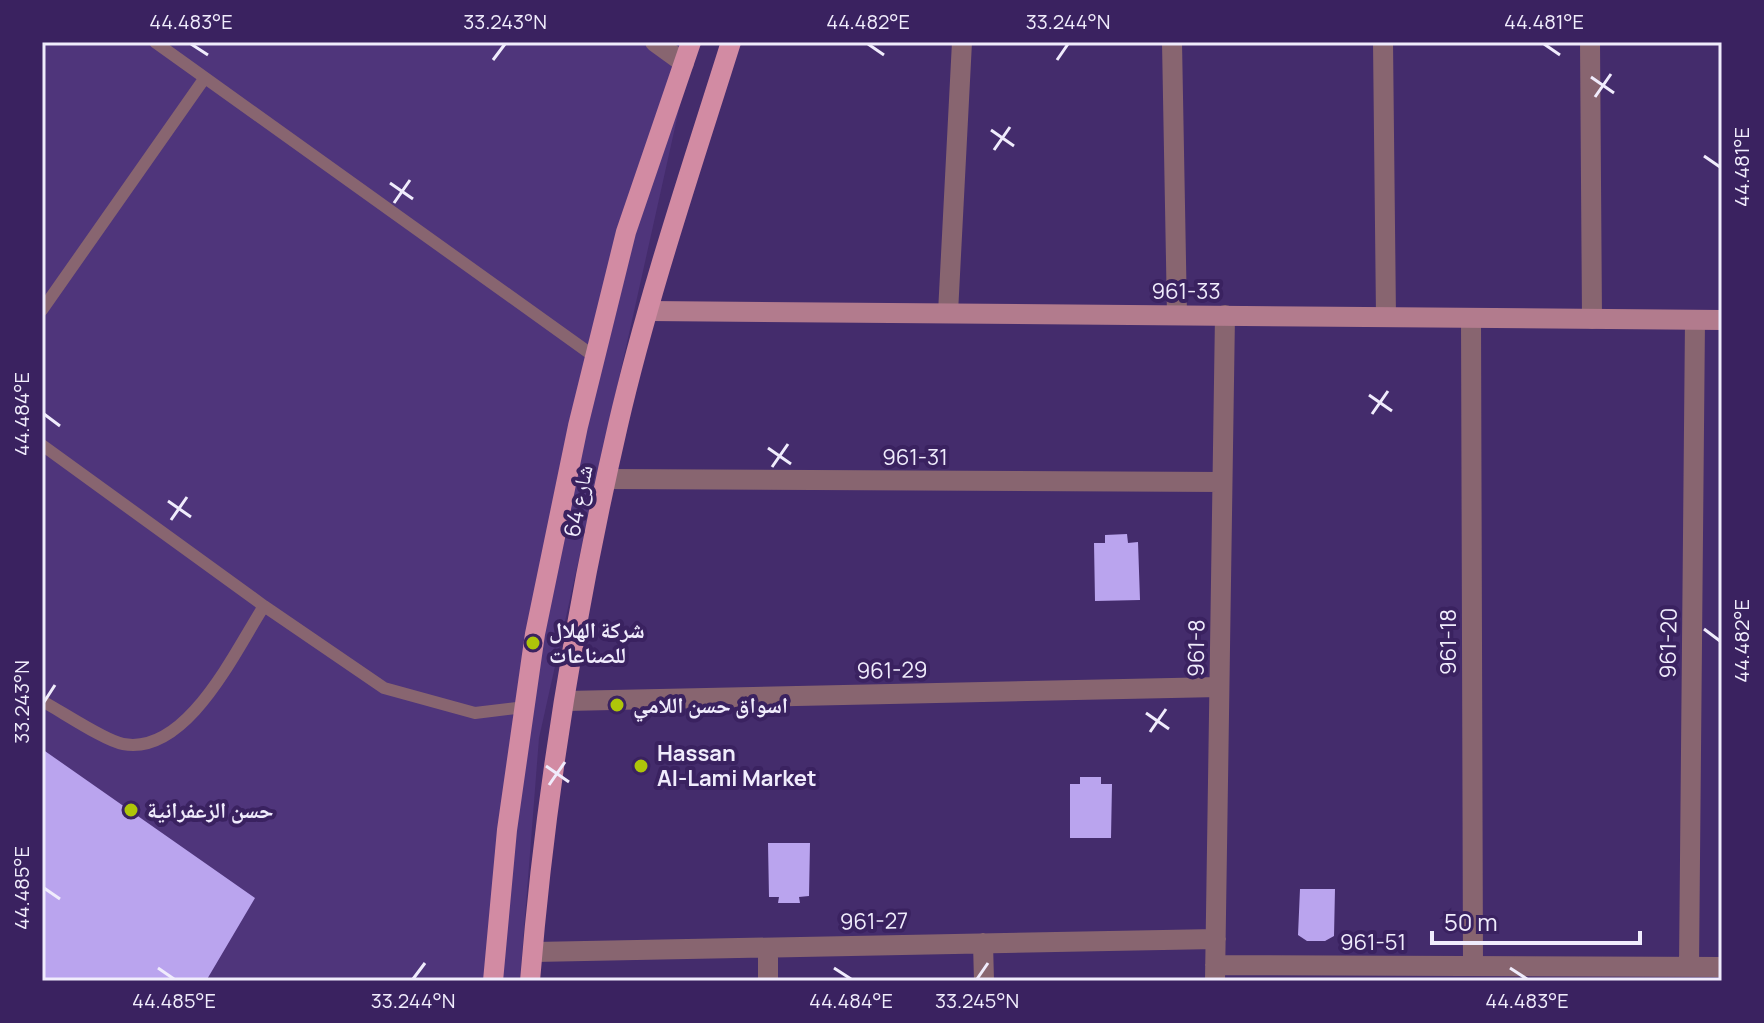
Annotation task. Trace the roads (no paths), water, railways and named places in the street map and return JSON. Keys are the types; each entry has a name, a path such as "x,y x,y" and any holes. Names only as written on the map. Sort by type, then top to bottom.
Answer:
{"main road":[{"name":"شارع 64","path":"493,981 507,830 535,634 595,357 626,232 691,42"},
{"name":"شارع 64","path":"530,981 566,701 607,479 649,311 731,42"}],"street":[{"path":"655,42 684,63"},
{"path":"948,313 962,42"},
{"path":"1172,42 1177,315"},
{"path":"1383,42 1386,317"},
{"path":"1590,42 1592,319"},
{"name":"961-33","path":"649,311 1722,320"},
{"name":"961-8","path":"1215,973 1225,315"},
{"name":"961-18","path":"1471,318 1473,966"},
{"name":"961-20","path":"1689,967 1695,320"},
{"name":"961-31","path":"607,479 1222,482"},
{"name":"961-29","path":"566,701 1219,687"},
{"name":"961-27","path":"534,952 1216,939"},
{"path":"983,943 984,981"},
{"path":"768,948 768,981"},
{"name":"961-51","path":"1215,973 1473,966 1722,967"}],"lane":[{"path":"155,42 595,357"},
{"path":"42,310 204,79"},
{"path":"42,445 264,606 384,688 475,713 525,707"},
{"path":"42,701 122,744 156,743 192,717 264,606"}],"place":[{"name":"شركة الهلال للصناعات","path":"533,643"},
{"name":"اسواق حسن اللامي","path":"617,705"},
{"name":"Hassan Al-Lami Market","path":"641,766"},
{"name":"حسن الزعفرانية","path":"131,810"}]}
